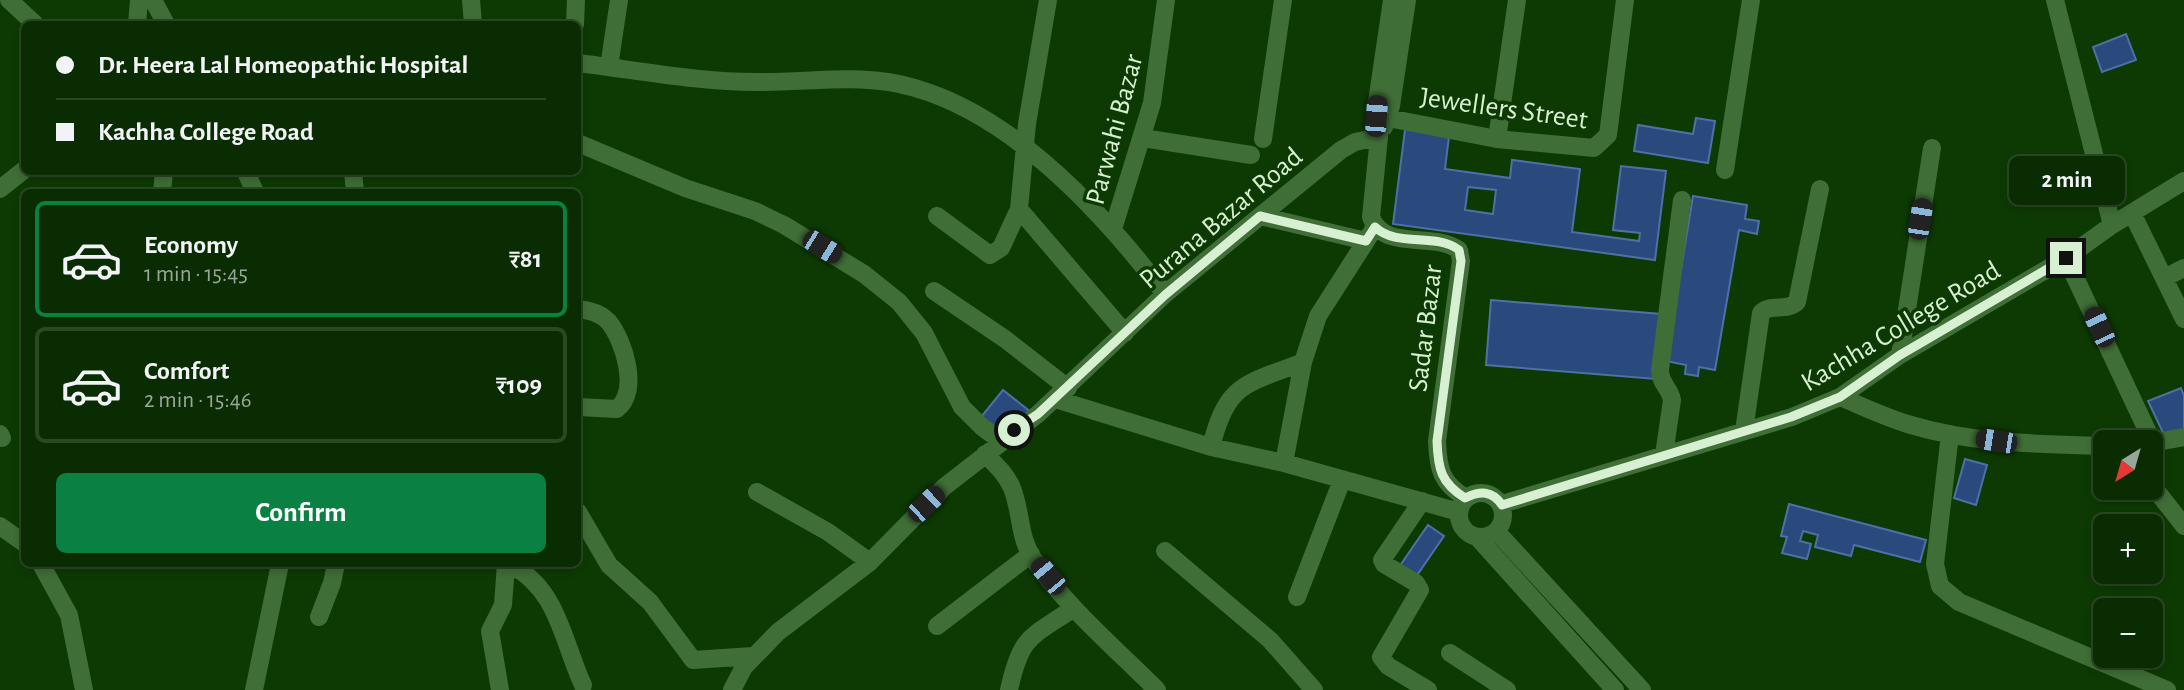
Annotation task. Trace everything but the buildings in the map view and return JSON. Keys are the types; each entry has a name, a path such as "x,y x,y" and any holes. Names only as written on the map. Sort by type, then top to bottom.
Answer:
{"street":[{"path":"9,0 32,21"},
{"path":"137,21 139,0"},
{"path":"153,0 164,21"},
{"path":"471,0 473,21"},
{"path":"575,21 576,0"},
{"path":"609,67 618,0"},
{"path":"937,216 983,252 995,255 1001,248 1019,209 1025,148 1048,0"},
{"name":"Parwahi Bazar","path":"1165,295 1113,229 1143,138 1156,82 1166,0"},
{"path":"1263,139 1283,0"},
{"path":"1284,463 1303,362 1318,316 1370,234 1379,137 1377,102 1392,0"},
{"path":"1379,137 1388,118 1407,0"},
{"path":"1497,139 1517,0"},
{"name":"Jewellers Street","path":"1388,118 1497,139 1585,149 1602,144 1608,135 1625,0"},
{"path":"1725,170 1751,0"},
{"path":"2055,0 2112,225"},
{"path":"581,63 734,82 863,78 917,88 971,112 1025,148 1083,196 1113,229"},
{"name":"Purana Bazar Road","path":"732,690 753,656 778,632 870,562 944,487 1061,393 1165,295 1341,150 1355,142 1379,137"},
{"path":"1143,138 1251,155"},
{"path":"581,144 685,188 755,211 864,274 899,302 924,333 962,407 982,428 1001,441"},
{"path":"1900,355 1932,148"},
{"path":"0,189 21,172"},
{"name":"Kachha College Road","path":"1502,505 1744,431 1840,397 1900,355 2066,258 2112,225 2184,181"},
{"path":"1744,431 1761,313 1768,308 1791,307 1797,302 1820,189"},
{"path":"1664,455 1672,400 1671,393 1662,384 1660,370 1682,200"},
{"path":"1019,209 1125,333"},
{"path":"2132,213 2184,319"},
{"path":"1260,216 1370,234"},
{"name":"Sadar Bazar","path":"1370,234 1447,244 1459,250 1461,261 1437,441 1438,469 1462,505"},
{"path":"2066,258 2146,430"},
{"path":"2164,278 2184,268"},
{"path":"934,290 1005,339 1061,393 1211,447 1284,463 1422,501 1462,505 1484,492 1492,494 1502,505 1504,517 1497,531 1488,538 1478,538"},
{"path":"581,309 588,310 606,320 615,331 628,375 626,399 617,409 581,407"},
{"path":"1211,447 1220,411 1235,393 1249,383 1303,362"},
{"path":"1840,397 1913,426 1950,434 2015,444 2093,446"},
{"path":"1950,434 1934,564 1940,586 1959,602 2167,690"},
{"path":"2163,441 2184,437"},
{"path":"985,454 1003,472 1012,489 1023,541 1031,554 1074,608 1157,690"},
{"path":"1297,597 1342,480"},
{"path":"757,492 828,532 870,562"},
{"path":"2163,499 2184,526"},
{"path":"1422,501 1382,559 1384,564 1416,583 1420,590 1381,657 1388,666 1428,690"},
{"path":"1462,505 1465,529 1478,538 1615,690"},
{"path":"581,517 609,565 650,603 693,660 753,656"},
{"path":"0,526 21,541"},
{"path":"1497,531 1642,690"},
{"path":"1165,551 1270,640 1314,690"},
{"path":"937,626 1031,554"},
{"path":"43,567 69,615 84,690"},
{"path":"254,690 280,567"},
{"path":"319,617 335,567"},
{"path":"500,690 490,631 503,605 507,567"},
{"path":"512,567 527,575 547,598 583,685"},
{"path":"1009,690 1018,652 1024,643 1074,608"},
{"path":"1450,653 1507,690"}],"route":[{"path":"1014,430 1038,414 1165,295 1260,216 1366,241 1375,227 1390,236 1447,244 1459,250 1461,261 1437,441 1438,469 1450,488 1465,498 1484,492 1492,494 1502,505 1791,417 1840,397 1900,355 2066,258"}]}
